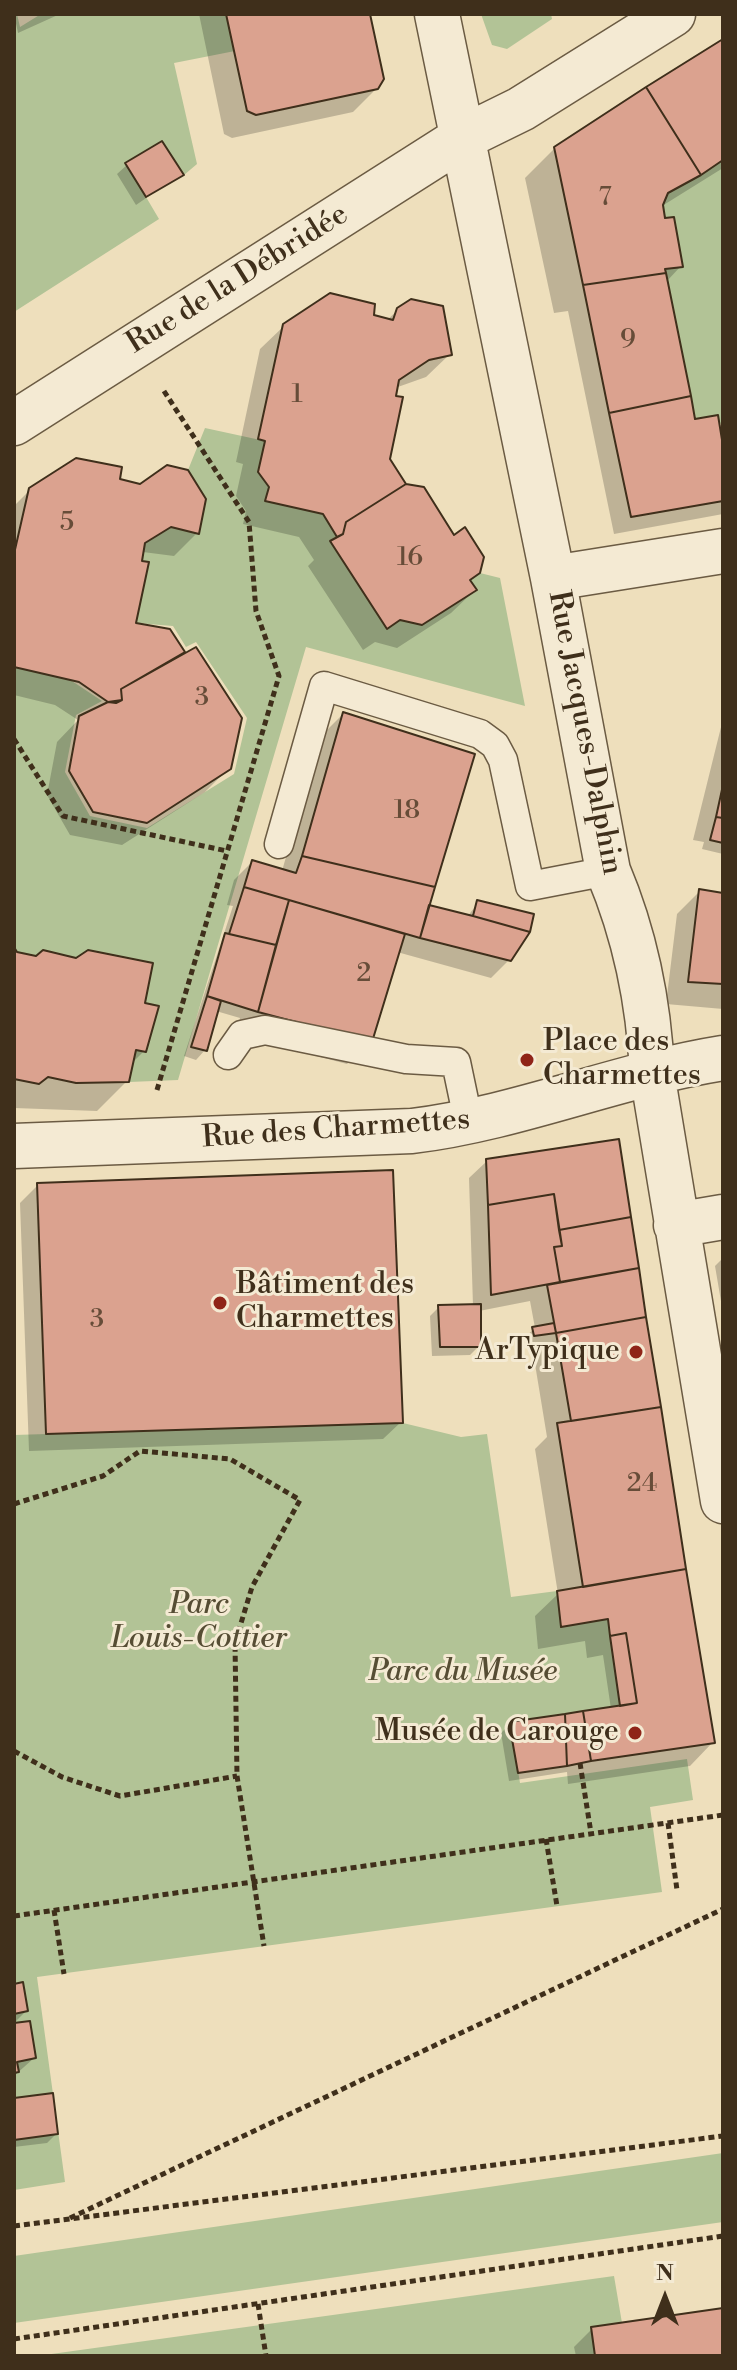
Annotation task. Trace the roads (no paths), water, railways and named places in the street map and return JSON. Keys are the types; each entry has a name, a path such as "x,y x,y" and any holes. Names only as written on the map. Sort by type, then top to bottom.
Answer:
{"street":[{"name":"Rue Jacques-Dalphin","path":"437,14 553,578 608,871 626,914 649,1023 652,1073 723,1501"},
{"name":"Rue de la Débridée","path":"14,423 462,138 521,109 673,14"},
{"path":"553,578 723,551"},
{"name":"Rue des Charmettes","path":"14,1146 412,1131 469,1124 652,1073 723,1058"},
{"path":"676,1225 723,1217"}],"lane":[{"path":"279,844 324,686 480,734 495,745 503,760 530,886 608,871"},
{"path":"228,1055 242,1035 265,1030 370,1053 456,1062 469,1124"}],"place":[{"name":"Place des Charmettes","path":"527,1060"},
{"name":"Bâtiment des Charmettes","path":"220,1303"},
{"name":"ArTypique","path":"636,1352"},
{"name":"Musée de Carouge","path":"635,1733"}],"park label":[{"name":"Parc Louis-Cottier","path":"199,1623"},
{"name":"Parc du Musée","path":"463,1673"}]}
